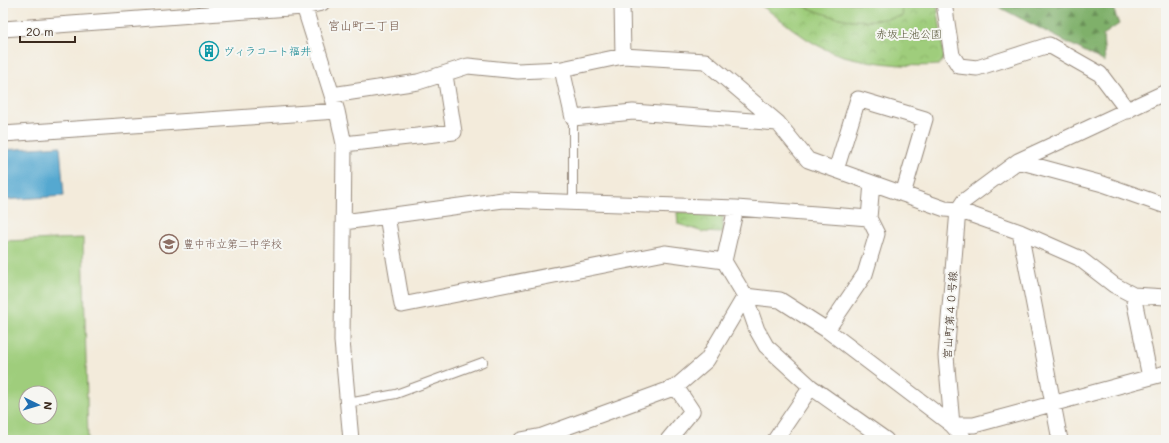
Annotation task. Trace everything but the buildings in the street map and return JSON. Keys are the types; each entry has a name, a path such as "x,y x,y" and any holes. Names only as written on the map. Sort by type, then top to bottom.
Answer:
{"street":[{"path":"3,29 322,3"},
{"path":"622,3 623,56"},
{"path":"944,3 952,55 960,66 977,68 1048,45 1100,74 1128,111"},
{"path":"303,5 337,111 344,144 342,341 351,440"},
{"path":"332,95 418,82 468,66 518,71 562,69 623,56 705,61 778,123 808,160 945,209 958,210 1020,232 1078,258 1114,285 1133,295 1166,296"},
{"path":"562,69 573,118 633,112 778,123"},
{"path":"344,144 454,132 445,74"},
{"path":"958,210 964,201 1018,161 1128,111 1159,102 1166,92"},
{"path":"836,170 858,99 925,119 903,194"},
{"path":"3,134 337,111"},
{"path":"1018,161 1103,184 1166,206"},
{"path":"827,330 865,274 877,234 869,218 872,183"},
{"path":"344,222 503,200 736,208 869,218"},
{"path":"736,208 724,261 745,296 757,330 766,346 811,387 877,437"},
{"name":"宮山町第４０号線","path":"952,425 946,356 958,210"},
{"path":"387,216 402,305 665,253 724,261"},
{"path":"1020,232 1060,440"},
{"path":"1133,295 1150,377"},
{"path":"745,296 780,300 827,330 952,425 965,440"},
{"path":"522,440 545,438 676,387 707,360 745,296"},
{"path":"952,425 974,425 1166,373"},
{"path":"668,440 692,411 676,387"},
{"path":"775,440 811,387"}],"lane":[{"path":"573,118 573,203"},
{"path":"348,403 396,394 483,362"}],"green space":[{"name":"赤坂上池公園","path":"757,3 937,3 944,58 939,65 913,66 865,61 836,54 807,39"},
{"path":"797,3 901,3 903,16 887,19 849,20 837,18"},
{"path":"991,3 1111,3 1119,24 1103,35 1105,62"},
{"path":"677,212 723,214 723,233 703,232 678,224"},
{"path":"83,238 88,440 3,440 3,241"}],"water":[{"path":"60,146 64,196 3,200 3,150"}],"place":[{"name":"ヴィラコート福井","path":"209,51"},
{"name":"豊中市立第二中学校","path":"169,244"}],"district":[{"name":"宮山町二丁目","path":"364,26"}]}
